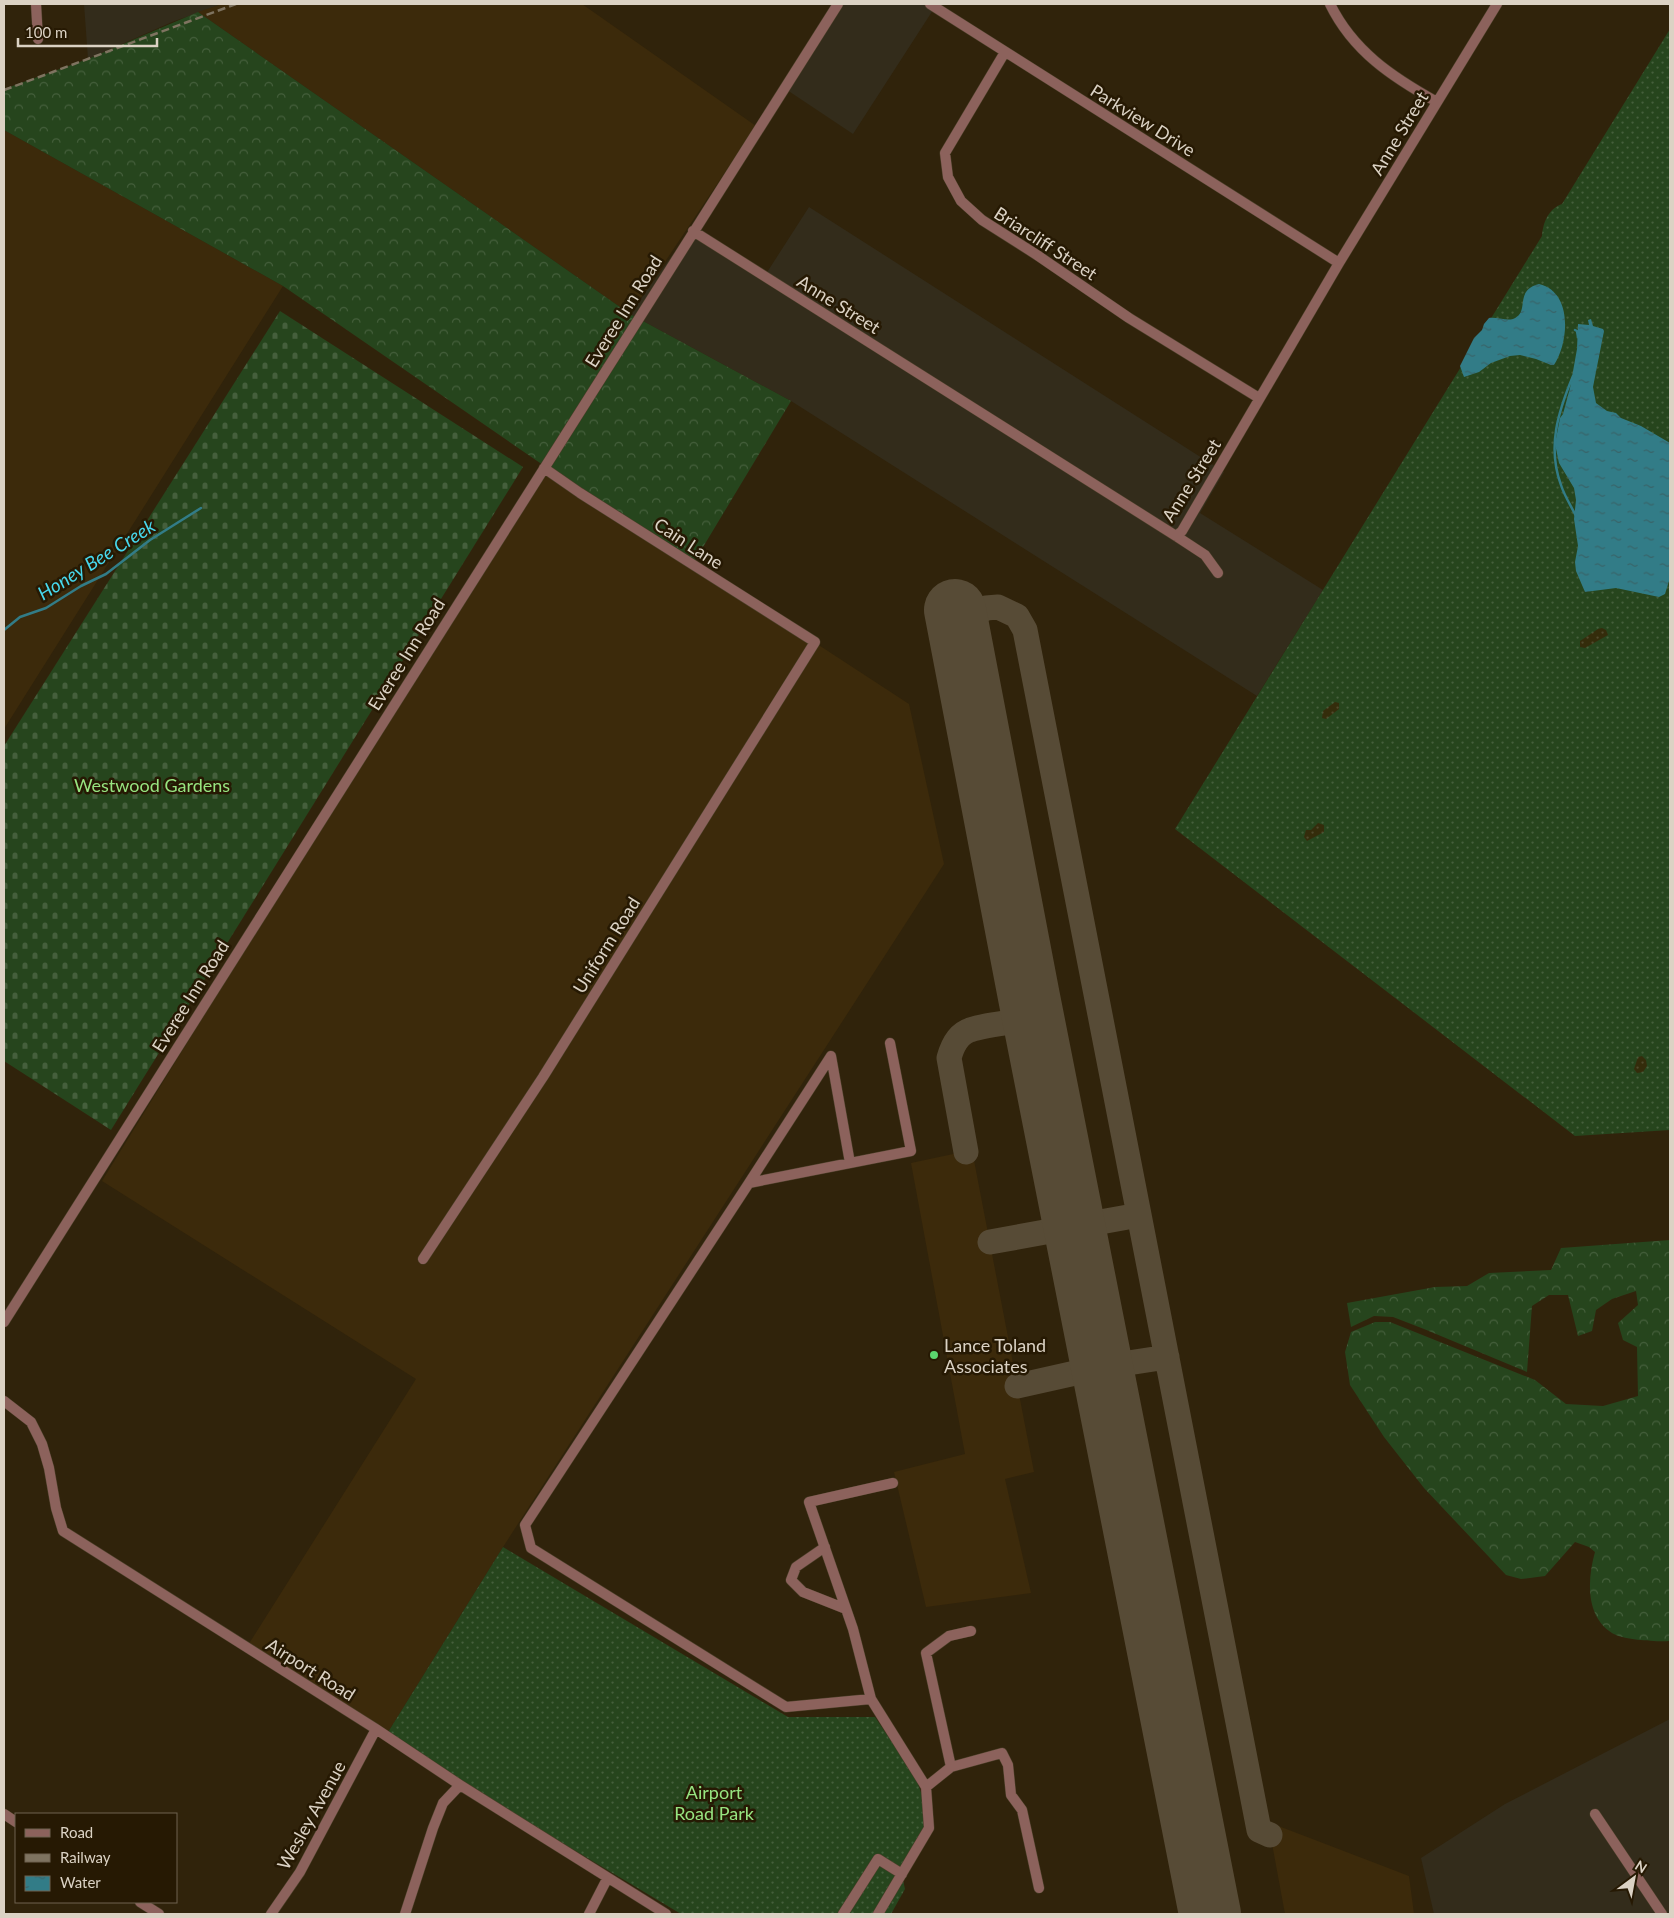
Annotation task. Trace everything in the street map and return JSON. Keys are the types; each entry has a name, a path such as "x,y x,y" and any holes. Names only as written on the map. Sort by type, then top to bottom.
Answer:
{"street":[{"path":"36,4 38,39"},
{"name":"Everee Inn Road","path":"4,1322 838,4"},
{"name":"Parkview Drive","path":"930,4 1339,263"},
{"path":"1330,4 1339,22 1367,56 1402,82 1437,102"},
{"name":"Anne Street","path":"693,231 1176,536 1182,531 1339,263 1498,4"},
{"name":"Briarcliff Street","path":"1005,52 945,153 948,177 961,201 982,220 1038,255 1129,318 1259,398"},
{"name":"Cain Lane","path":"544,468 814,642 813,645"},
{"path":"1176,536 1205,556 1218,573"},
{"name":"Uniform Road","path":"423,1259 543,1077 813,645"},
{"path":"749,1183 911,1151 890,1043"},
{"path":"850,1163 831,1056 525,1525 531,1548 786,1707 871,1699"},
{"name":"Airport Road","path":"4,1401 31,1422 42,1444 49,1468 56,1508 64,1531 376,1729 460,1785 666,1914"},
{"path":"878,1914 929,1828 926,1786 871,1699 853,1628 809,1502 894,1483"},
{"path":"824,1547 796,1567 791,1580 803,1592 846,1609"},
{"path":"951,1767 926,1653 949,1636 971,1631"},
{"name":"Wesley Avenue","path":"271,1914 300,1872 376,1729"},
{"path":"926,1786 951,1767 1002,1753 1008,1766 1011,1795 1022,1810 1039,1888"},
{"path":"406,1914 433,1828 443,1803 460,1785"},
{"path":"4,1814 15,1821"},
{"path":"1595,1814 1662,1914"},
{"path":"843,1914 878,1859 902,1874"},
{"path":"589,1914 608,1879"},
{"path":"142,1903 159,1914"}],"shaded area":[{"path":"84,4 222,4 172,22 88,59"},
{"path":"222,4 582,4 756,126 630,314 198,12"},
{"path":"832,4 931,4 935,7 853,134 781,86"},
{"path":"4,130 283,286 4,729"},
{"path":"809,207 1224,472 1200,513 1323,590 1257,696 791,401 630,314 691,229 764,277"},
{"path":"543,465 909,704 944,864 503,1547 385,1737 245,1650 416,1379 102,1181"},
{"path":"972,1150 1034,1472 1005,1479 1031,1593 926,1607 894,1472 965,1454 911,1163"},
{"path":"1670,1719 1670,1914 1434,1914 1421,1858 1505,1804"},
{"path":"1268,1822 1409,1876 1414,1914 1285,1914"}],"green space":[{"path":"198,12 630,314 791,401 694,562 543,465 283,286 4,130 4,89 88,59"},
{"path":"1670,29 1670,1130 1575,1136 1175,829 1542,236 1547,217 1553,209 1562,204"},
{"name":"Westwood Gardens","path":"280,311 523,467 111,1130 4,1061 4,746"},
{"path":"1670,1240 1670,1641 1658,1641 1621,1637 1606,1628 1599,1620 1594,1610 1590,1587 1595,1552 1589,1547 1575,1542 1545,1576 1521,1579 1506,1575 1424,1488 1384,1437 1350,1385 1345,1352 1351,1332 1375,1322 1390,1322 1535,1380 1566,1404 1603,1406 1638,1396 1637,1347 1623,1340 1618,1323 1638,1305 1636,1291 1612,1299 1596,1310 1592,1331 1578,1336 1568,1295 1549,1295 1532,1306 1527,1372 1393,1317 1374,1316 1351,1327 1347,1303 1435,1287 1467,1286 1489,1273 1551,1270 1561,1248"},
{"name":"Airport Road Park","path":"503,1547 788,1717 875,1717 916,1778 929,1816 903,1880 905,1889 891,1914 681,1914 385,1737"}],"sand":[{"path":"1602,628 1606,630 1608,635 1585,648 1580,647 1580,641"},
{"path":"1335,702 1339,703 1339,709 1326,719 1322,718 1323,711"},
{"path":"1318,823 1324,825 1324,832 1307,841 1304,837 1306,830 1311,830"},
{"path":"1642,1056 1646,1060 1647,1066 1643,1072 1637,1073 1634,1069 1638,1057"}],"water":[{"path":"1539,284 1550,289 1558,297 1563,307 1565,331 1563,344 1554,365 1520,355 1510,356 1491,363 1479,372 1464,377 1460,366 1474,338 1482,330 1484,324 1489,318 1513,319 1518,316 1521,312 1526,291"},
{"path":"1591,319 1593,326 1604,331 1593,387 1596,403 1607,411 1616,413 1621,418 1641,426 1670,443 1669,581 1665,594 1659,597 1616,588 1585,592 1576,571 1575,562 1578,546 1574,519 1576,500 1574,488 1559,463 1555,444 1560,418 1563,414 1570,388 1577,349 1578,324 1589,325 1588,320"}],"waterway":[{"path":"1575,330 1578,337"},
{"path":"1573,376 1559,416 1556,430 1555,457 1562,489 1576,516"},
{"name":"Honey Bee Creek","path":"4,630 20,617 46,608 81,586 106,574 150,540 201,508"}],"taxiway":[{"path":"958,625 986,608 998,607 1017,616 1025,630 1259,1830 1270,1835"},
{"path":"966,1152 949,1058 954,1045 962,1035 970,1030 1033,1019"},
{"path":"990,1242 1139,1215"},
{"path":"1017,1386 1102,1367 1167,1357"}],"runway":[{"path":"955,610 1029,997 1210,1914"}],"railway":[{"path":"4,90 236,4"}],"place":[{"name":"Lance Toland Associates","path":"934,1355"}]}
